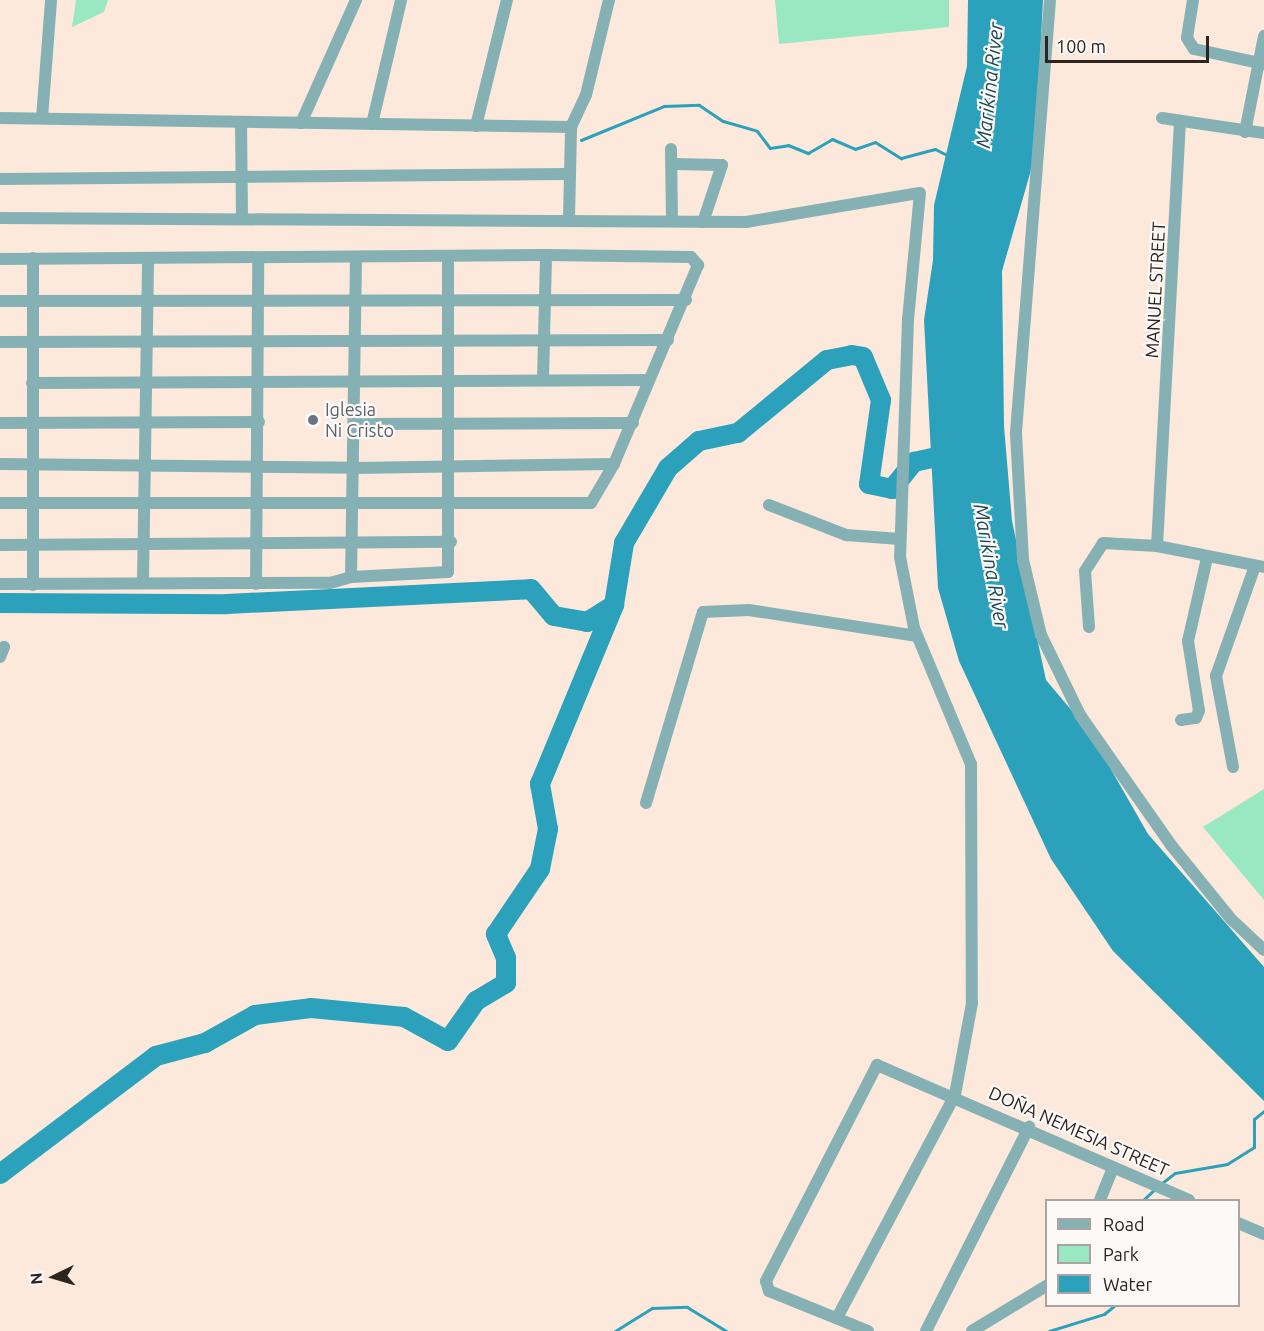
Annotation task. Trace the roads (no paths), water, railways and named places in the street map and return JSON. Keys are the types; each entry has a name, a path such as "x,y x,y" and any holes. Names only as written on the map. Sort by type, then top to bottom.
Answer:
{"street":[{"path":"42,118 51,0"},
{"path":"301,123 356,0"},
{"path":"372,124 401,0"},
{"path":"476,126 507,0"},
{"path":"569,218 567,174 571,127 586,95 609,0"},
{"path":"1050,0 1016,434 1023,560 1041,635 1080,715 1171,845 1231,919 1264,950"},
{"path":"1193,0 1187,38 1194,49 1261,63"},
{"path":"1245,132 1261,63 1264,36"},
{"path":"0,118 571,127"},
{"path":"1162,118 1264,134"},
{"name":"MANUEL STREET","path":"1157,546 1180,121"},
{"path":"241,122 242,216"},
{"path":"671,149 672,220"},
{"path":"672,164 722,165 703,222"},
{"path":"0,179 567,174"},
{"path":"0,218 242,216 569,218 703,222 774,220 920,193 902,459 900,505 902,583 917,636 970,764 973,791 972,1003 955,1095 837,1318 867,1331"},
{"path":"543,380 546,255"},
{"path":"0,259 546,255 692,257 698,265 686,300 647,380 633,423 615,464 591,503 353,507 254,503 0,503"},
{"path":"351,577 354,544 357,257"},
{"path":"0,584 330,583 351,577 448,572 451,542 449,506 452,464 447,340 448,257"},
{"path":"33,258 34,301 31,342 36,546 33,585"},
{"path":"256,584 254,503 259,422 258,258"},
{"path":"143,582 147,544 147,259"},
{"path":"0,301 686,300"},
{"path":"0,342 668,340"},
{"path":"32,382 148,379 647,380"},
{"path":"356,424 451,421 633,423"},
{"path":"0,423 259,422"},
{"path":"0,464 147,466 258,464 354,468 452,464 615,464"},
{"path":"769,504 846,535 900,539"},
{"path":"0,545 451,542"},
{"path":"1089,627 1085,571 1107,543 1157,546 1208,558 1259,566 1216,676 1233,767"},
{"path":"1181,720 1196,718 1199,711 1188,641 1208,558"},
{"path":"646,803 703,612 749,610 917,636"},
{"name":"DOÑA NEMESIA STREET","path":"837,1318 769,1291 766,1281 875,1066 955,1095 1029,1127 1113,1168 1187,1199"},
{"path":"926,1331 1029,1127"},
{"path":"1100,1199 1113,1168"},
{"path":"1240,1223 1264,1234"},
{"path":"972,1331 1045,1287"}],"water":[{"name":"Marikina River","path":"968,0 1043,0 1035,156 1002,271 1004,426 1012,521 1046,680 1089,731 1148,834 1264,967 1264,1101 1113,951 1051,859 959,661 938,588 924,320 933,260 934,205 967,66"}],"waterway":[{"path":"581,140 664,106 699,105 723,121 757,131 770,148 788,145 808,153 832,139 855,149 875,142 901,158 935,149 951,157"},
{"path":"0,1174 156,1056 205,1043 255,1015 311,1008 404,1017 448,1041 476,1001 506,983 506,958 496,934 540,869 548,829 540,784 614,605 624,543 668,468 699,441 738,433 827,360 852,355 863,357 881,400 869,484 892,489 914,462 959,452"},
{"path":"0,603 227,604 531,589 554,616 587,622 614,605"},
{"path":"1162,1183 1175,1173 1227,1164 1254,1147 1254,1119 1264,1111"},
{"path":"1144,1199 1155,1189"},
{"path":"615,1331 652,1308 687,1307 726,1331"},
{"path":"1049,1331 1104,1314 1113,1307"}],"place":[{"name":"Iglesia Ni Cristo","path":"313,420"}]}
